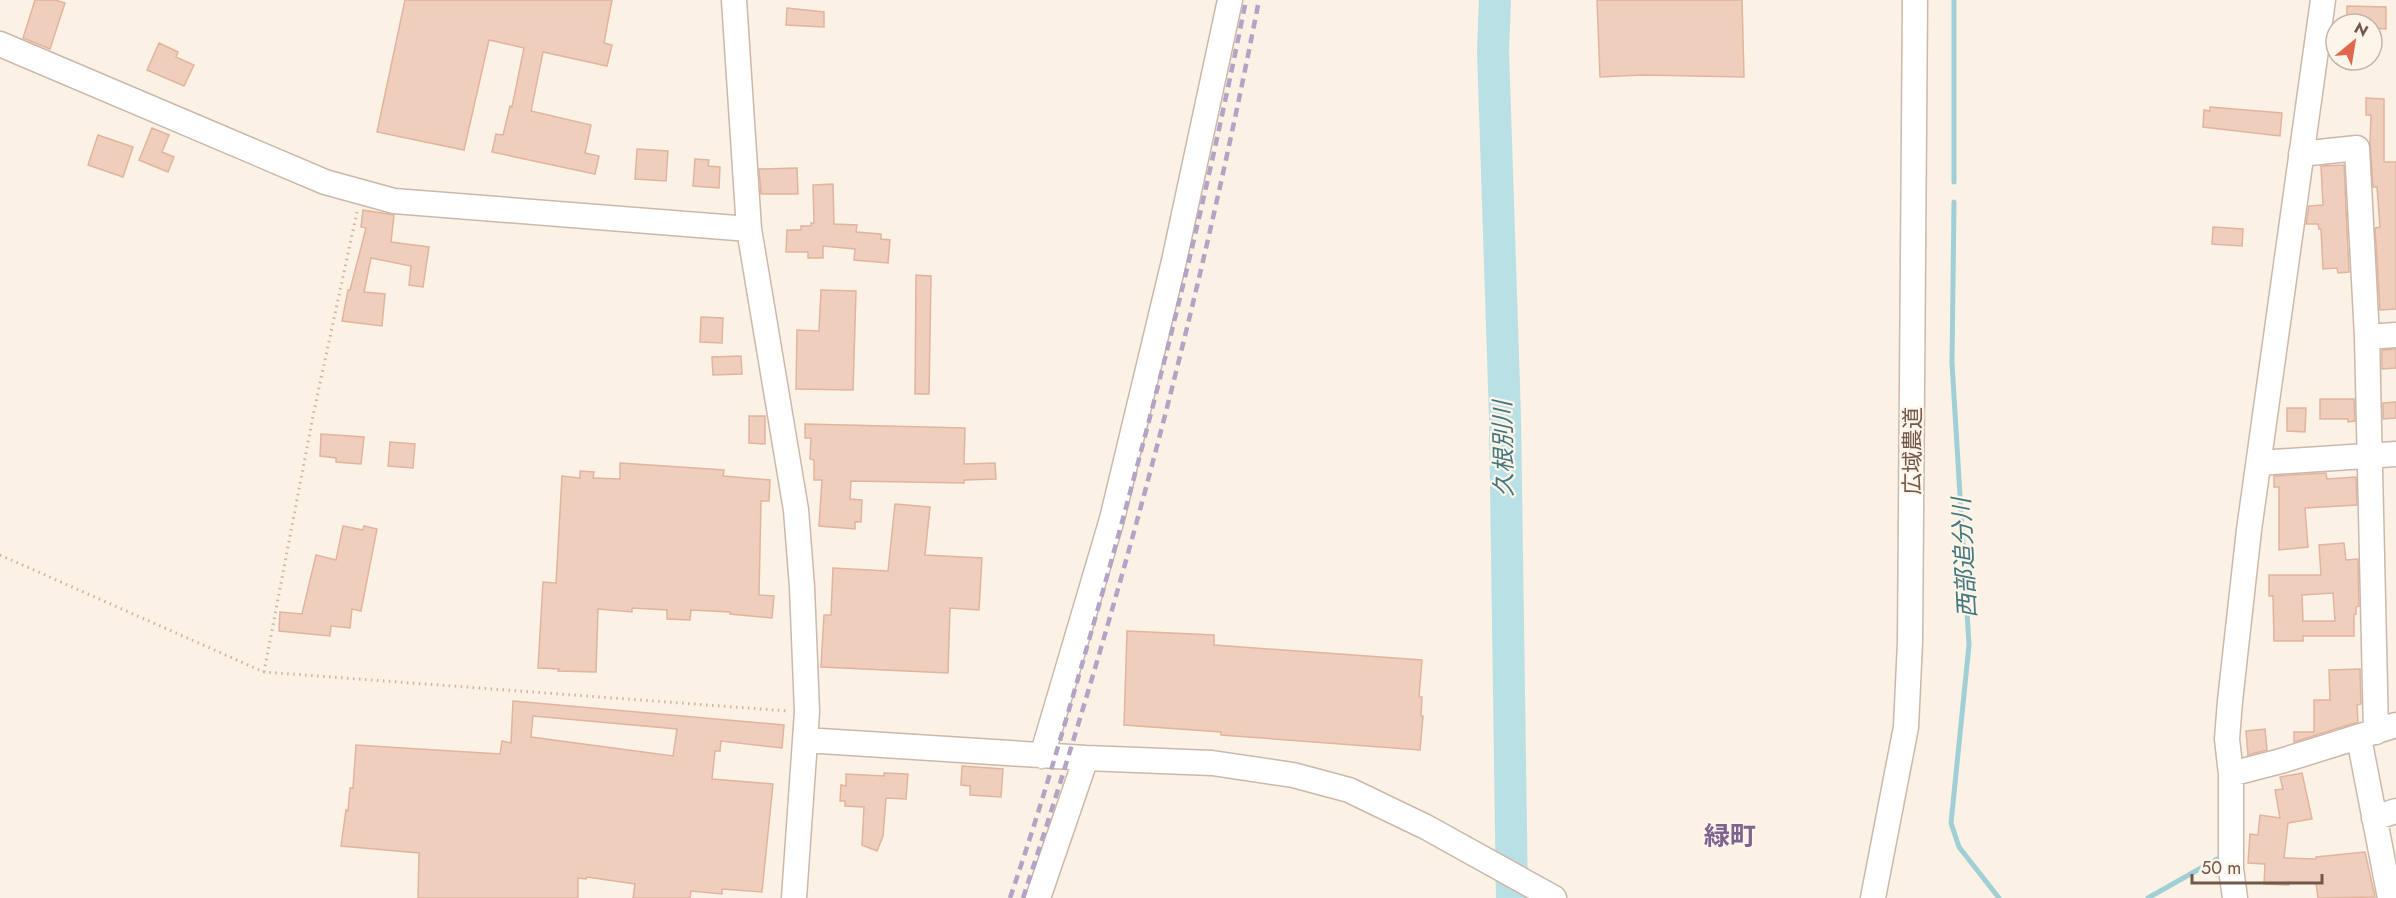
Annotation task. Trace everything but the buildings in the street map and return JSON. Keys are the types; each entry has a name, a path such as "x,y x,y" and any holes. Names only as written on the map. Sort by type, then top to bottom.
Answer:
{"street":[{"path":"734,0 750,229 796,510 802,587 807,712 794,898"},
{"path":"1042,756 1112,519 1174,261 1230,0"},
{"name":"広域農道","path":"1873,898 1906,726 1910,642 1915,0"},
{"path":"2235,898 2231,869 2231,774 2227,739 2230,701 2249,530 2323,0"},
{"path":"0,44 325,182 361,193 394,201 750,229"},
{"path":"2301,154 2357,148 2367,337 2377,732 2390,898"},
{"path":"2367,337 2396,335"},
{"path":"2259,463 2396,454"},
{"path":"2231,774 2377,732"},
{"path":"805,740 1042,756 1212,763 1293,775 1349,790 1554,898"},
{"path":"1038,898 1086,758"}],"path":[{"path":"264,672 314,411 361,193"},
{"path":"0,555 264,672 807,712"}],"waterway":[{"name":"久根別川","path":"1495,0 1493,50 1505,417 1512,898"},
{"name":"西部追分川","path":"1954,0 1954,182"},
{"name":"西部追分川","path":"1954,202 1952,363 1969,645 1951,823 1959,847 1999,898"},
{"name":"西部追分川","path":"2148,898 2217,859"}],"railway":[{"path":"1010,898 1063,728 1136,471 1195,236 1246,0"},
{"path":"1023,898 1092,677 1155,453 1211,227 1259,0"}],"district":[{"name":"緑町","path":"1730,836"}]}
